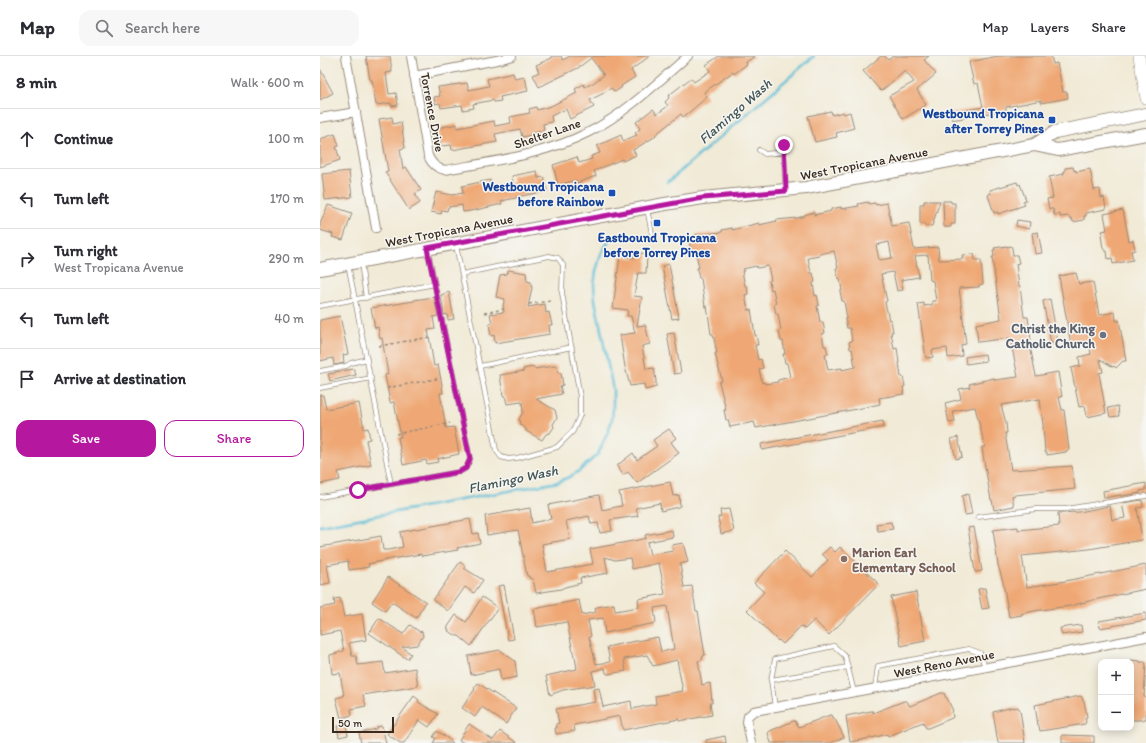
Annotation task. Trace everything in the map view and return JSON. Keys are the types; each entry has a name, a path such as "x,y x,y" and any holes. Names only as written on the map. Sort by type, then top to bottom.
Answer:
{"main road":[{"path":"1139,56 1146,98"},
{"name":"West Tropicana Avenue","path":"320,269 647,207 703,198 806,188 1034,145 1055,132 1146,114"},
{"name":"West Tropicana Avenue","path":"1034,145 1058,150 1146,134"}],"street":[{"path":"346,56 376,228"},
{"name":"Torrence Drive","path":"411,56 428,156 432,164 438,168"},
{"path":"414,76 512,56"},
{"name":"Shelter Lane","path":"438,168 445,170 511,158 542,150 588,132 612,118 633,103 688,56"},
{"path":"320,118 356,112"},
{"name":"West Reno Avenue","path":"751,743 747,722 748,716 754,711 1146,637"}],"lane":[{"path":"784,145 786,191"},
{"path":"759,150 765,154 784,152"},
{"path":"647,207 652,234"},
{"path":"456,243 496,450 501,456 508,459 517,458 556,446 573,431 580,415 580,397 562,293 563,265 558,258 548,256 462,274"},
{"path":"320,497 459,472 466,468 470,459 427,248"},
{"path":"361,261 366,298"},
{"path":"348,263 391,484"},
{"path":"320,306 434,284"},
{"path":"480,366 572,347"},
{"path":"320,371 346,366 351,363 367,359"},
{"path":"320,388 371,378"},
{"path":"978,517 1036,509 1066,509 1146,496"},
{"path":"775,707 771,680 775,659 834,646 845,656 854,692"},
{"path":"875,688 878,666 969,649 980,653 985,667"},
{"path":"771,680 848,668"}],"path":[{"path":"529,304 550,301"},
{"path":"484,313 504,309"},
{"path":"379,346 430,337"},
{"path":"387,388 441,378"},
{"path":"396,434 450,423"}],"building":[{"path":"366,56 390,56 392,72 386,73 389,94 396,93 398,105 391,106 391,103 376,105"},
{"path":"551,56 561,56 563,60 570,56 650,56 631,70 635,77 615,92 611,88 590,100 594,107 570,119 566,109 551,116 552,122 543,124 544,130 530,134 531,135 522,137 520,129 495,134 497,142 452,150 451,145 441,146 437,128 457,124 457,128 494,121 495,126 511,123 510,117 530,113 529,109 536,107 537,110 551,106 577,93 575,89 584,84 585,87 604,75 591,58 578,68 539,87 533,75 539,72 536,65 552,58"},
{"path":"719,56 755,56 746,62 747,64 734,74 733,72 704,92 707,97 683,117 681,114 655,135 656,136 633,150 636,155 623,161 622,159 594,171 596,176 577,183 576,180 558,185 553,165 577,157 579,163 592,159 591,156 600,153 597,146 621,135 623,141 637,135 635,133 640,129 636,122 653,109 657,114 668,106 665,102 669,98 668,96 691,78 694,82 710,71 706,65"},
{"path":"881,56 885,56 888,60 893,56 929,56 924,60 936,74 917,90 926,105 903,119 889,96 914,82 905,71 881,91 863,71"},
{"path":"998,56 1051,56 1053,64 1057,63 1063,92 1067,92 1068,98 1041,103 1041,100 1006,107 1006,110 952,120 951,113 983,107 978,83 974,84 969,62"},
{"path":"320,69 333,93 320,100"},
{"path":"513,73 515,79 525,77 528,91 500,97 501,101 494,102 493,100 473,104 474,108 463,110 462,105 441,108 440,103 435,104 434,97 440,96 438,87 467,83 469,90 489,86 487,79"},
{"path":"831,111 832,115 850,112 854,128 836,133 837,137 815,142 808,116"},
{"path":"392,117 393,124 401,122 405,148 400,149 403,169 406,167 421,190 415,194 420,203 409,210 385,172 388,171 379,119"},
{"path":"335,134 339,146 336,147 340,160 320,167 320,139"},
{"path":"1073,167 1074,171 1076,170 1076,172 1090,169 1094,190 1100,189 1101,198 1104,197 1106,209 1086,213 1084,220 1073,222 1072,218 1070,219 1069,216 1060,217 1060,214 1054,215 1053,209 1049,209 1047,199 1053,198 1049,177 1064,174 1063,172 1065,172 1065,168"},
{"path":"349,171 352,197 325,200 322,174"},
{"path":"537,171 538,178 544,177 547,191 501,201 502,204 476,210 463,212 462,205 448,207 447,211 442,210 441,214 431,212 436,192 452,195 463,193 462,186 490,180 491,187 513,183 512,176"},
{"path":"1017,182 1018,185 1020,184 1026,200 1023,201 1025,205 998,214 998,212 994,213 988,195 991,193 990,190"},
{"path":"924,201 940,201 932,226 920,224 920,204 924,204"},
{"path":"943,201 951,201 951,203 955,203 955,224 951,224 951,227 944,227"},
{"path":"868,202 869,204 875,203 876,205 887,203 892,226 909,223 914,249 938,247 939,260 963,259 962,255 974,254 975,260 981,260 983,284 979,285 979,287 959,288 966,344 961,345 962,356 948,358 947,348 932,350 933,357 926,358 918,304 924,303 924,306 932,305 932,301 936,301 933,281 930,280 928,255 915,256 919,277 901,280 903,290 897,291 893,272 881,274 887,301 885,302 889,320 891,320 893,332 891,332 894,349 897,348 901,377 903,377 905,386 903,387 904,394 879,398 880,404 857,409 756,428 754,422 730,427 728,420 726,420 724,410 726,410 719,382 722,381 715,353 717,353 713,334 711,334 707,306 705,307 701,278 699,278 696,253 691,254 689,238 695,237 695,235 722,232 722,230 732,228 732,230 759,223 759,225 777,221 776,220 797,218 814,212 814,215 841,207 841,209 859,206 858,204","holes":["889,242 892,258 879,260 876,245","834,251 838,268 836,268 838,278 840,278 842,291 840,291 842,301 844,301 847,318 845,318 847,328 850,328 852,341 849,342 850,349 852,349 855,367 842,370 842,368 828,370 825,354 828,354 826,346 824,346 822,334 825,333 823,322 820,322 817,306 819,305 817,295 815,296 813,283 815,282 813,273 811,273 808,258 820,256 819,254","756,266 757,268 768,266 771,280 769,281 771,290 773,289 776,303 774,304 776,314 778,314 781,330 779,331 781,341 783,341 785,354 783,354 785,363 787,363 790,377 778,380 778,382 762,383 759,369 763,368 761,359 758,360 755,345 758,345 751,309 748,310 745,295 748,294 747,286 745,286 742,271 744,271 743,269"]},
{"path":"328,205 352,213 343,240 332,237 333,234 320,230 320,224"},
{"path":"1123,210 1129,241 1133,240 1135,250 1131,251 1133,260 1113,264 1112,258 1108,259 1107,251 1103,248 1101,235 1103,234 1102,231 1107,230 1104,214"},
{"path":"1017,220 1030,222 1029,229 1016,226"},
{"path":"1038,232 1042,253 1035,254 1032,233"},
{"path":"1011,246 1013,255 1017,255 1019,263 1016,264 1019,286 1024,317 1028,317 1031,341 1029,341 1036,376 1058,372 1062,397 1059,397 1062,410 1064,410 1069,450 1066,452 1047,455 1047,452 1045,452 1040,399 1001,405 1006,423 1007,433 1005,433 1011,470 1072,466 1075,489 1015,495 1012,496 1014,506 994,510 983,455 982,447 985,447 975,407 953,411 955,422 949,423 945,403 961,399 959,389 970,387 969,384 994,378 995,380 1018,377 1010,338 978,342 976,324 1001,319 992,257 994,257 994,248"},
{"path":"636,252 646,254 647,256 646,273 638,273 634,296 642,297 637,326 645,325 650,344 642,346 646,369 654,368 656,381 656,387 645,390 644,384 630,386 625,367 620,335 635,333 631,316 627,316 628,310 613,308 620,256 635,258"},
{"path":"669,264 679,318 672,319 662,266"},
{"path":"508,270 526,273 527,281 531,282 532,288 528,307 545,304 546,313 549,312 552,325 549,325 550,334 495,343 494,335 491,336 489,324 492,323 490,314 504,312 503,305 505,299 496,297 500,275 507,274"},
{"path":"1076,273 1079,284 1093,282 1099,315 1115,312 1116,321 1119,320 1126,361 1123,361 1116,368 1100,359 1103,372 1099,373 1106,413 1087,417 1085,406 1079,407 1071,368 1080,366 1079,357 1091,354 1089,342 1071,345 1059,276"},
{"path":"449,292 454,319 448,320 447,314 444,315 441,295"},
{"path":"434,297 438,316 433,317 435,329 428,330 434,366 438,365 442,385 443,393 440,393 446,428 454,427 459,454 437,459 438,462 427,464 426,460 403,465 398,437 401,437 394,402 390,403 385,375 388,374 382,338 380,339 378,327 375,328 371,308"},
{"path":"1050,299 1058,342 1051,343 1043,301"},
{"path":"340,316 348,354 343,355 344,363 334,365 333,358 320,361 320,320"},
{"path":"674,333 681,373 674,374 667,334"},
{"path":"985,354 986,361 966,364 965,357"},
{"path":"554,366 557,367 558,373 561,373 563,385 560,386 562,394 536,399 555,410 557,418 550,433 546,434 542,440 526,431 526,429 520,425 519,419 523,412 522,402 507,404 505,396 503,396 500,375 524,371 523,369 533,367 534,369"},
{"path":"354,369 356,375 330,381 328,374"},
{"path":"320,395 323,395 326,409 359,403 364,429 368,428 370,439 366,440 371,465 338,472 340,480 320,484"},
{"path":"1118,406 1119,416 1110,417 1108,408"},
{"path":"883,421 884,427 762,450 761,444"},
{"path":"669,429 676,438 671,442 679,453 637,483 628,472 623,475 617,466 619,464 633,453 637,460 657,446 653,440"},
{"path":"958,437 962,457 956,459 951,439"},
{"path":"670,482 673,496 679,495 680,506 661,511 660,503 636,508 638,516 610,520 612,531 600,533 598,523 591,524 589,516 566,521 570,539 542,544 547,572 593,564 590,549 638,540 646,538 645,535 672,530 673,537 647,542 650,555 673,551 672,545 683,543 688,562 680,564 684,587 692,586 696,611 698,611 705,655 703,656 702,660 698,661 702,685 710,683 712,703 710,703 712,715 679,721 679,719 623,730 620,716 574,725 575,731 556,734 556,724 559,723 556,709 595,702 593,689 599,688 603,707 631,701 632,709 656,704 655,696 683,691 677,660 653,666 647,655 624,659 626,671 608,674 606,673 605,668 592,671 595,685 563,690 550,695 546,676 577,669 575,657 567,622 537,627 534,609 579,600 582,615 596,612 595,608 597,607 614,604 615,611 639,607 638,599 665,594 659,563 632,569 630,558 615,560 605,557 608,573 580,578 581,583 561,589 536,593 533,579 530,579 529,576 527,576 518,530 487,535 485,516 530,508 532,523 551,519 548,505 599,495 602,510 622,506 619,492","holes":["667,606 674,649 661,652 658,637 620,644 607,647 610,662 596,664 589,637 591,636 588,620 603,618 605,633 656,623 654,608"]},
{"path":"1146,483 1146,490 1140,491 1140,493 1104,498 1103,491"},
{"path":"968,494 972,514 965,515 962,496"},
{"path":"1142,500 1143,507 1137,508 1142,540 1089,549 1022,556 1027,587 1146,565 1146,589 1070,606 1034,611 1009,617 1003,582 998,565 993,530 1018,527 1018,530 1059,526 1058,513 1079,512 1110,506 1112,520 1125,518 1122,503"},
{"path":"729,509 734,531 721,534 718,517 721,516 720,510"},
{"path":"470,519 473,534 478,533 480,543 457,548 458,550 391,559 368,564 369,567 349,570 348,561 327,565 330,583 320,585 320,547 381,536 383,550 388,550 403,547 400,532"},
{"path":"891,522 893,529 878,531 876,524"},
{"path":"974,527 982,571 975,572 968,528"},
{"path":"830,547 835,552 840,547 879,584 829,635 814,620 805,629 801,626 783,644 779,640 778,641 747,610 764,592 754,583 785,551 812,577 828,560 822,554"},
{"path":"460,562 465,566 464,568 483,580 474,593 465,587 448,611 433,600"},
{"path":"388,577 426,602 416,618 392,602 385,611 372,602"},
{"path":"504,585 514,639 508,640 498,586"},
{"path":"985,588 989,608 982,609 978,589"},
{"path":"916,592 925,641 901,646 891,597"},
{"path":"482,597 498,608 471,646 459,636 448,631 449,629 447,628 456,615 466,622"},
{"path":"340,598 344,617 362,614 366,640 349,643 352,656 356,656 358,665 383,662 385,673 415,668 418,686 363,695 366,706 351,709 352,715 341,718 336,698 344,696 340,673 332,674 330,657 330,655 344,651 340,631 320,635 320,608 335,605 334,599"},
{"path":"1146,613 1146,620 1100,628 1099,621"},
{"path":"379,618 403,634 410,625 420,632 422,631 423,636 417,645 402,647 411,654 407,659 369,633"},
{"path":"1081,625 1082,632 1062,635 1060,628"},
{"path":"500,650 515,661 517,677 501,680 499,669 471,675 468,656"},
{"path":"1134,660 1145,662 1146,664 1144,697 1146,698 1146,719 1134,720"},
{"path":"478,683 516,708 506,724 482,707 475,717 462,708"},
{"path":"944,693 953,711 952,718 928,728 926,728 923,722 888,736 887,734 850,742 846,716 871,711 873,711 873,713 904,701 907,701 910,706"},
{"path":"414,696 419,700 418,702 438,714 429,727 419,720 404,743 400,743 387,734"},
{"path":"1080,696 1084,701 1086,711 1087,717 1085,718 1085,724 1040,731 1035,705"},
{"path":"1018,707 1020,710 1025,743 998,743 993,712"},
{"path":"832,715 835,719 844,737 831,743 771,743 768,733 770,731 793,721 795,721 799,727"},
{"path":"469,724 493,740 500,731 517,743 464,743 459,740"},
{"path":"346,725 348,735 339,737 337,726"},
{"path":"382,726 386,743 361,743 359,733"},
{"path":"437,731 453,743 433,743 436,738 433,737"},
{"path":"1062,735 1094,736 1094,743 1062,743"},
{"path":"725,736 726,743 706,743 706,740"}],"waterway":[{"name":"Flamingo Wash","path":"668,182 814,56"},
{"name":"Flamingo Wash","path":"320,526 558,482 579,471 598,454 612,420 613,390 595,300 594,285 601,254 612,236"}],"place":[{"name":"Westbound Tropicana after Torrey Pines","path":"1052,120"},
{"name":"Westbound Tropicana before Rainbow","path":"612,193"},
{"name":"Eastbound Tropicana before Torrey Pines","path":"657,223"},
{"name":"Christ the King Catholic Church","path":"1103,335"},
{"name":"Marion Earl Elementary School","path":"844,559"}],"route":[{"path":"358,490 459,472 466,468 470,459 427,248 664,204 732,194 786,191 784,145"}]}
